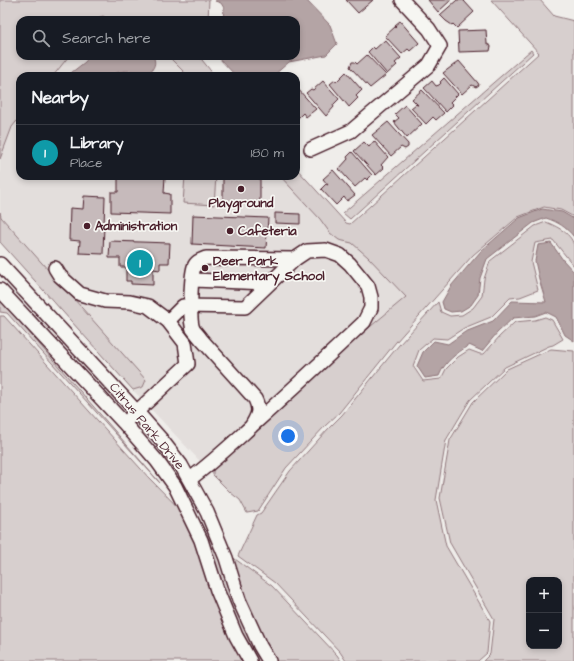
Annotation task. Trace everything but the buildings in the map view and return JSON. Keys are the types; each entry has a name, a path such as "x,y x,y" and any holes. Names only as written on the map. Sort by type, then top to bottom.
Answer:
{"street":[{"path":"311,150 352,131 429,65 440,46 429,30 402,0"},
{"path":"168,321 182,306 245,307 295,259 307,251 326,250 340,255 350,264 368,286 371,296 371,308 364,322 277,404 190,479"},
{"path":"251,427 258,413 258,405 255,399 193,329 191,305 194,266 199,260 206,258 295,259"},
{"name":"Citrus Park Drive","path":"0,264 160,438 181,465 190,479 218,536 239,600 260,646 269,661"},
{"path":"55,268 60,276 80,294 105,301 130,302 148,306 168,321 184,343 188,364 124,423"},
{"path":"193,280 258,284 269,283"},
{"name":"Citrus Park Drive","path":"0,290 124,423 157,461 174,486 201,540 217,590 236,636 250,661"},
{"path":"244,388 268,406 277,404"}],"shaded area":[{"path":"0,0 209,0 208,16 16,16 16,60 66,60 56,72 16,72 16,122 12,127 0,159"},
{"path":"306,0 330,25 337,44 326,55 300,60 300,16 223,16 224,8 221,3 215,1"},
{"path":"491,0 540,0 554,16 574,21 574,217 561,210 544,207 518,217 473,255 396,342 339,413 286,468 258,511 247,513 240,500 213,475 213,468 353,341 406,297 368,257 352,243 339,240 330,233 320,219 284,180 300,180 300,172 346,223 350,224 539,53"},
{"path":"531,50 533,53 350,219 343,213"},
{"name":"Deer Park Elementary School","path":"27,60 194,60 204,72 16,72 16,180 300,180 410,295 213,475 133,390 0,242 0,87"},
{"path":"87,60 155,60 155,64 151,71 72,72"},
{"path":"172,60 202,60 212,72 184,72"},
{"path":"221,60 300,60 289,62 278,72 232,72"},
{"path":"185,180 216,180 214,205 183,203"},
{"path":"542,209 562,212 574,219 574,237 562,225 546,218 533,223 487,259 480,278 478,295 471,305 461,311 451,312 444,309 442,302 451,286 481,251 519,218"},
{"path":"0,212 1,217 146,380 143,387 133,390 0,242"},
{"path":"546,222 559,228 571,238 574,247 574,266 553,240 535,243 531,262 538,290 520,297 510,298 491,317 464,328 447,339 433,338 419,350 413,366 423,381 441,379 446,369 458,357 469,350 484,354 515,322 535,320 545,317 552,320 563,339 505,367 470,400 446,440 436,500 446,546 490,621 487,653 478,661 346,661 340,652 275,583 238,556 257,515 261,513 290,471 342,415 399,345 438,302 441,312 450,316 462,315 473,308 482,296 484,279 490,261 535,226"},
{"path":"551,243 574,272 574,341 565,335 556,317 546,312 535,316 513,318 497,333 482,351 469,345 455,355 444,366 439,376 425,378 417,366 423,352 434,341 448,344 465,332 493,321 512,301 546,302 535,261 538,245"},
{"path":"0,299 160,483 7,313 0,312"},
{"path":"0,316 4,316 149,478 213,543 272,586 341,661 0,661"},
{"path":"551,349 574,351 574,661 483,661 490,654 494,619 450,543 440,498 450,440 473,402 507,369"}],"place":[{"name":"Playground","path":"241,189"},
{"name":"Administration","path":"87,226"},
{"name":"Cafeteria","path":"230,231"},
{"name":"Library","path":"140,263"},
{"name":"Deer Park Elementary School","path":"205,268"}]}
